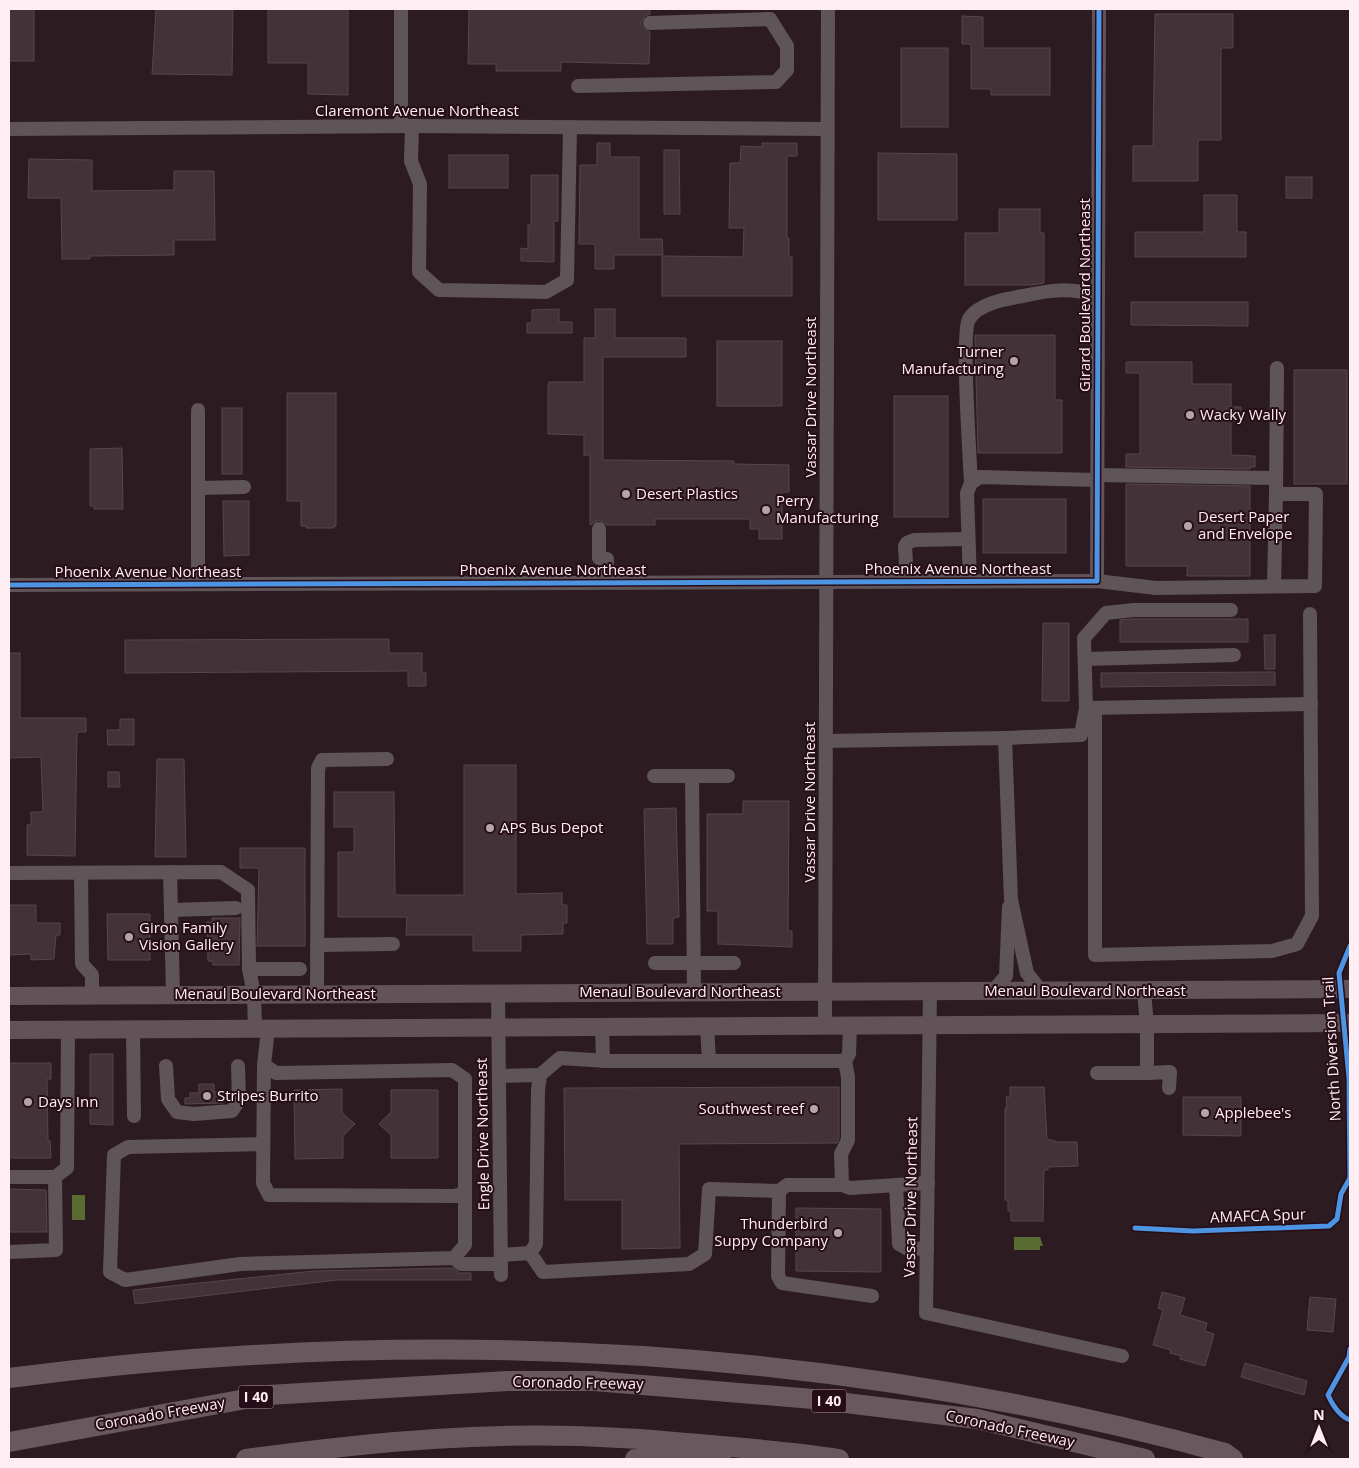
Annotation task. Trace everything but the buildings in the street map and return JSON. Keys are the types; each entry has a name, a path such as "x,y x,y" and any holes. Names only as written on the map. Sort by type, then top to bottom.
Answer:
{"highway":[{"path":"9,1378 223,1358 385,1349 500,1349 622,1354 786,1368 951,1391 1134,1429 1225,1453 1233,1459"},
{"name":"Coronado Freeway","path":"9,1442 268,1395 498,1382 594,1380 813,1399 977,1419 1145,1459"},
{"path":"246,1459 317,1449 490,1436 619,1438 801,1453 839,1459"},
{"path":"635,1459 801,1453"}],"main road":[{"name":"Menaul Boulevard Northeast","path":"9,996 498,992 1144,992 1350,989"},
{"path":"9,1030 1350,1023"}],"street":[{"path":"401,9 407,126 411,161 420,184 420,272 439,290 546,292 567,280 570,127"},
{"name":"Vassar Drive Northeast","path":"825,1026 827,582 826,129 828,9"},
{"name":"Girard Boulevard Northeast","path":"1097,581 1099,9"},
{"path":"578,86 776,82 787,70 787,46 770,19 650,23"},
{"name":"Claremont Avenue Northeast","path":"9,128 407,126 826,129"},
{"path":"970,581 967,494 971,483 967,399 966,333 968,320 983,307 1042,292 1066,289 1098,296"},
{"path":"1274,586 1277,368"},
{"path":"198,410 200,488 198,584"},
{"path":"971,483 980,477 1276,478"},
{"path":"200,488 244,487"},
{"name":"Phoenix Avenue Northeast","path":"9,585 1097,581 1156,588 1315,586 1316,494 1276,494"},
{"path":"599,528 598,558 609,559 606,582"},
{"path":"907,581 905,546 907,543 914,540 968,539"},
{"path":"1231,610 1134,610 1106,613 1084,638 1091,708 1095,955 1272,950 1297,944 1312,916 1310,614"},
{"path":"1085,659 1234,655"},
{"path":"1091,708 1311,704"},
{"path":"826,741 1081,735 1091,708"},
{"path":"1004,738 1011,899 1027,973 1041,991"},
{"path":"317,994 318,768 322,760 387,759"},
{"path":"654,776 728,776"},
{"path":"692,776 694,992"},
{"path":"170,872 173,994"},
{"path":"9,873 221,872 248,890 249,969 261,1029 264,1065 263,1183 269,1195 456,1196 466,1192"},
{"path":"81,873 82,964 92,975 92,995"},
{"path":"993,991 1006,976 1007,917 1011,899"},
{"path":"171,910 236,908"},
{"path":"317,945 393,944"},
{"path":"655,963 734,963"},
{"path":"249,969 300,969"},
{"name":"Vassar Drive Northeast","path":"930,991 926,1313 1122,1356"},
{"name":"Engle Drive Northeast","path":"498,992 501,1264"},
{"path":"1144,992 1147,1025 1147,1073"},
{"path":"602,1026 603,1061"},
{"path":"707,1026 709,1061"},
{"path":"842,1185 842,1154 848,1140 848,1077 845,1061 849,1054 850,1026"},
{"path":"9,1177 56,1177 67,1168 68,1030"},
{"path":"133,1030 134,1116"},
{"path":"499,1076 540,1074 560,1058 603,1061 845,1061"},
{"path":"264,1065 276,1073 452,1070 464,1078 466,1192 464,1245 454,1258"},
{"path":"166,1066 168,1099 176,1112 194,1114 232,1111 239,1100 238,1066"},
{"path":"1097,1073 1170,1072 1169,1088"},
{"path":"263,1144 128,1147 114,1155 110,1272 125,1280 240,1264 454,1258 461,1264 501,1264 530,1253 536,1244 538,1090 540,1074"},
{"path":"9,1252 56,1250 56,1177"},
{"path":"530,1253 543,1272 689,1264 705,1254 709,1189 779,1191 787,1185 842,1185 850,1188 928,1183"},
{"path":"896,1185 899,1244 906,1248 927,1249"},
{"path":"779,1191 778,1276 782,1283 872,1296"}],"shaded area":[{"path":"72,1195 85,1195 85,1220 72,1220"},
{"path":"1014,1237 1040,1237 1043,1246 1040,1246 1040,1250 1014,1250"}],"cycle path":[{"path":"9,585 1097,581 1099,9"},
{"name":"North Diversion Trail","path":"1350,946 1339,973 1349,1078 1350,1182"},
{"name":"AMAFCA Spur","path":"1135,1228 1193,1231 1329,1226 1337,1219 1341,1194 1350,1178"},
{"path":"1350,1349 1349,1357 1328,1395 1337,1410 1350,1420"}],"place":[{"name":"Turner Manufacturing","path":"1014,361"},
{"name":"Wacky Wally","path":"1190,415"},
{"name":"Desert Plastics","path":"626,494"},
{"name":"Perry Manufacturing","path":"766,510"},
{"name":"Desert Paper and Envelope","path":"1188,526"},
{"name":"APS Bus Depot","path":"490,828"},
{"name":"Giron Family Vision Gallery","path":"129,937"},
{"name":"Stripes Burrito","path":"207,1096"},
{"name":"Days Inn","path":"28,1102"},
{"name":"Southwest reef","path":"814,1109"},
{"name":"Applebee's","path":"1205,1113"},
{"name":"Thunderbird Suppy Company","path":"838,1233"}]}
